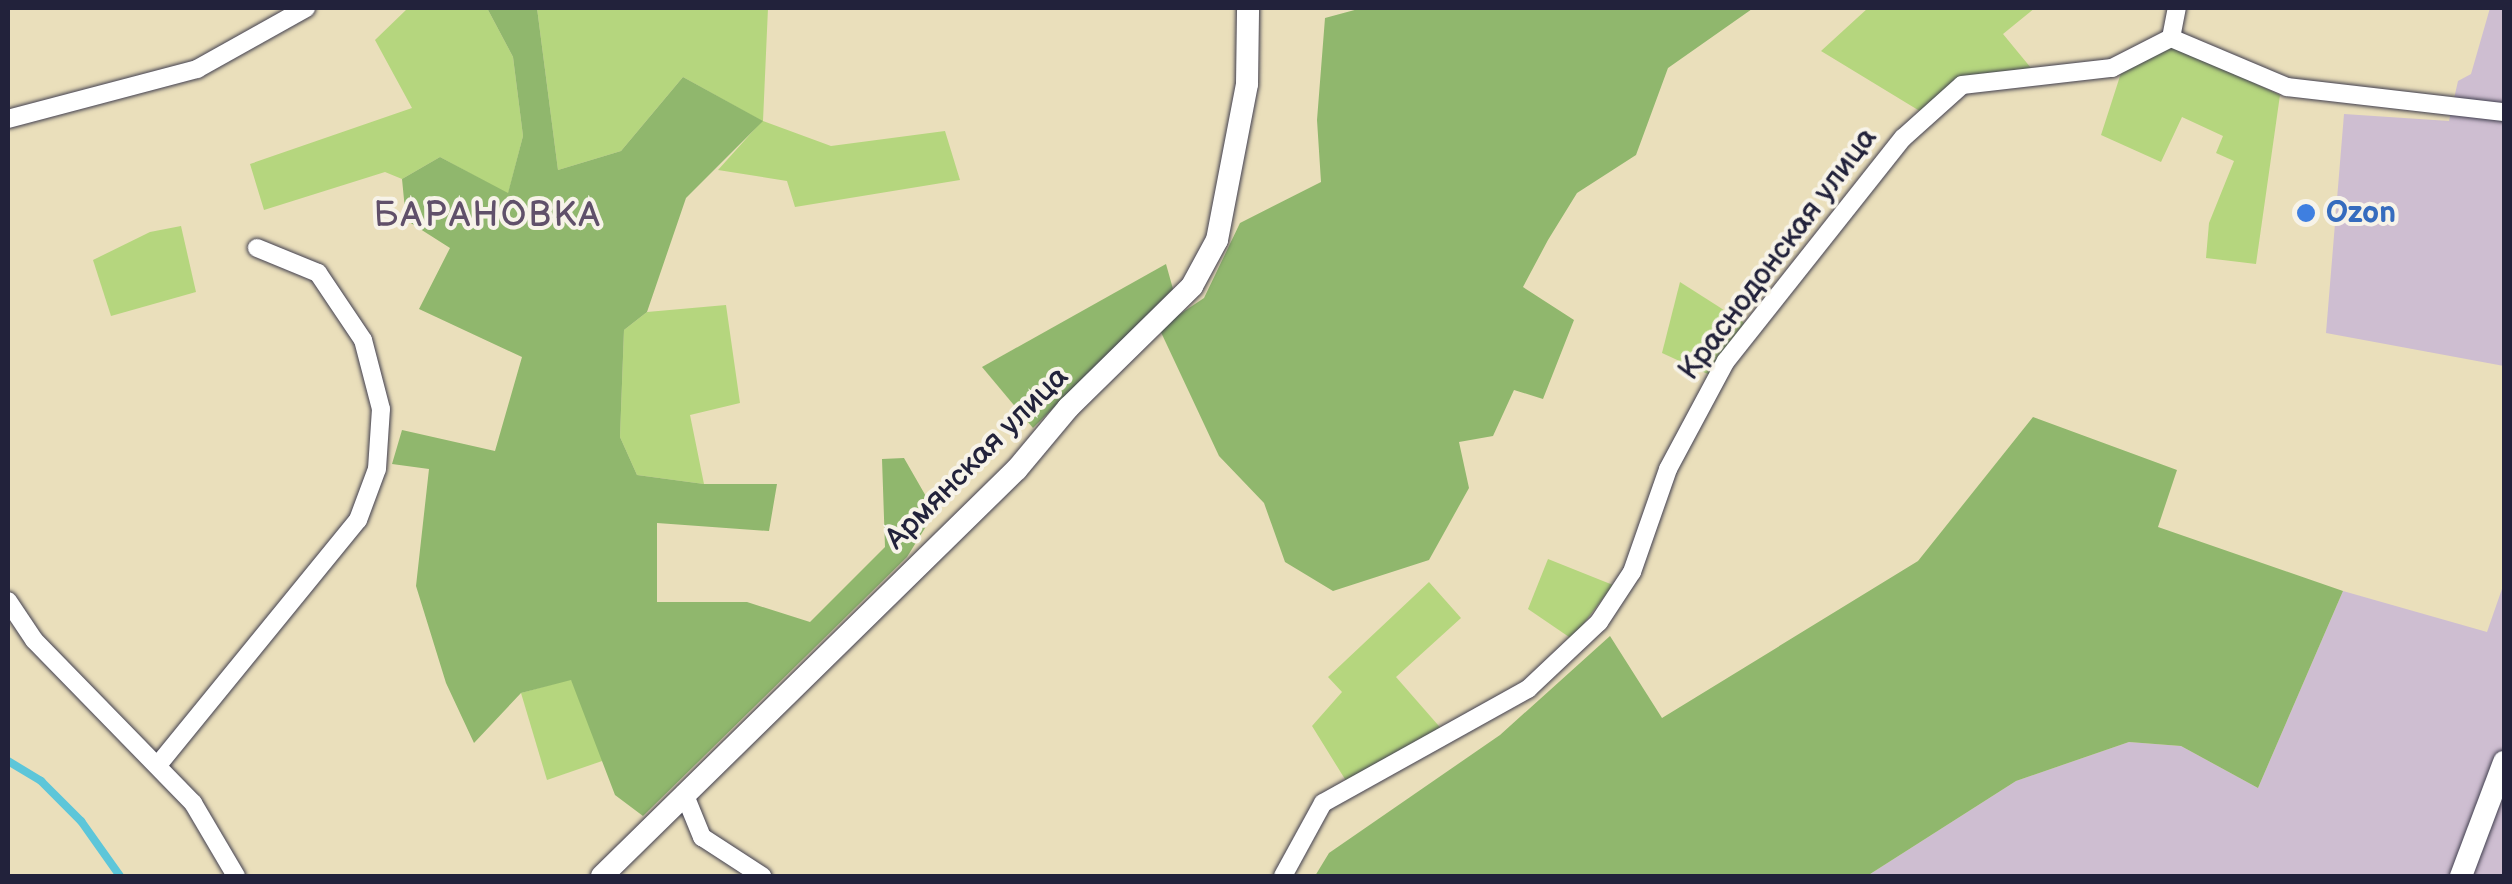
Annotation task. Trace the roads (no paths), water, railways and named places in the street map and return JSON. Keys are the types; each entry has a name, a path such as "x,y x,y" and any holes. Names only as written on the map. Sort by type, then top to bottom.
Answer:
{"street":[{"path":"8,119 197,69 306,8"},
{"name":"Армянская улица","path":"602,876 1017,469 1068,408 1192,286 1216,240 1248,84 1248,8"},
{"path":"2177,8 2172,38 2287,87 2504,112"},
{"name":"Краснодонская улица","path":"1283,876 1323,803 1528,689 1599,622 1632,572 1668,469 1726,361 1903,138 1962,85 2084,75 2112,68 2172,38"},
{"path":"158,765 358,520 377,469 381,409 363,340 318,273 257,248"},
{"path":"8,601 34,640 193,803 236,876"},
{"path":"2461,876 2504,762"},
{"path":"684,793 702,836 762,876"}],"waterway":[{"path":"8,761 41,781 81,821 120,876"}],"place":[{"name":"Ozon","path":"2306,213"}],"district":[{"name":"БАРАНОВКА","path":"488,216"}]}
